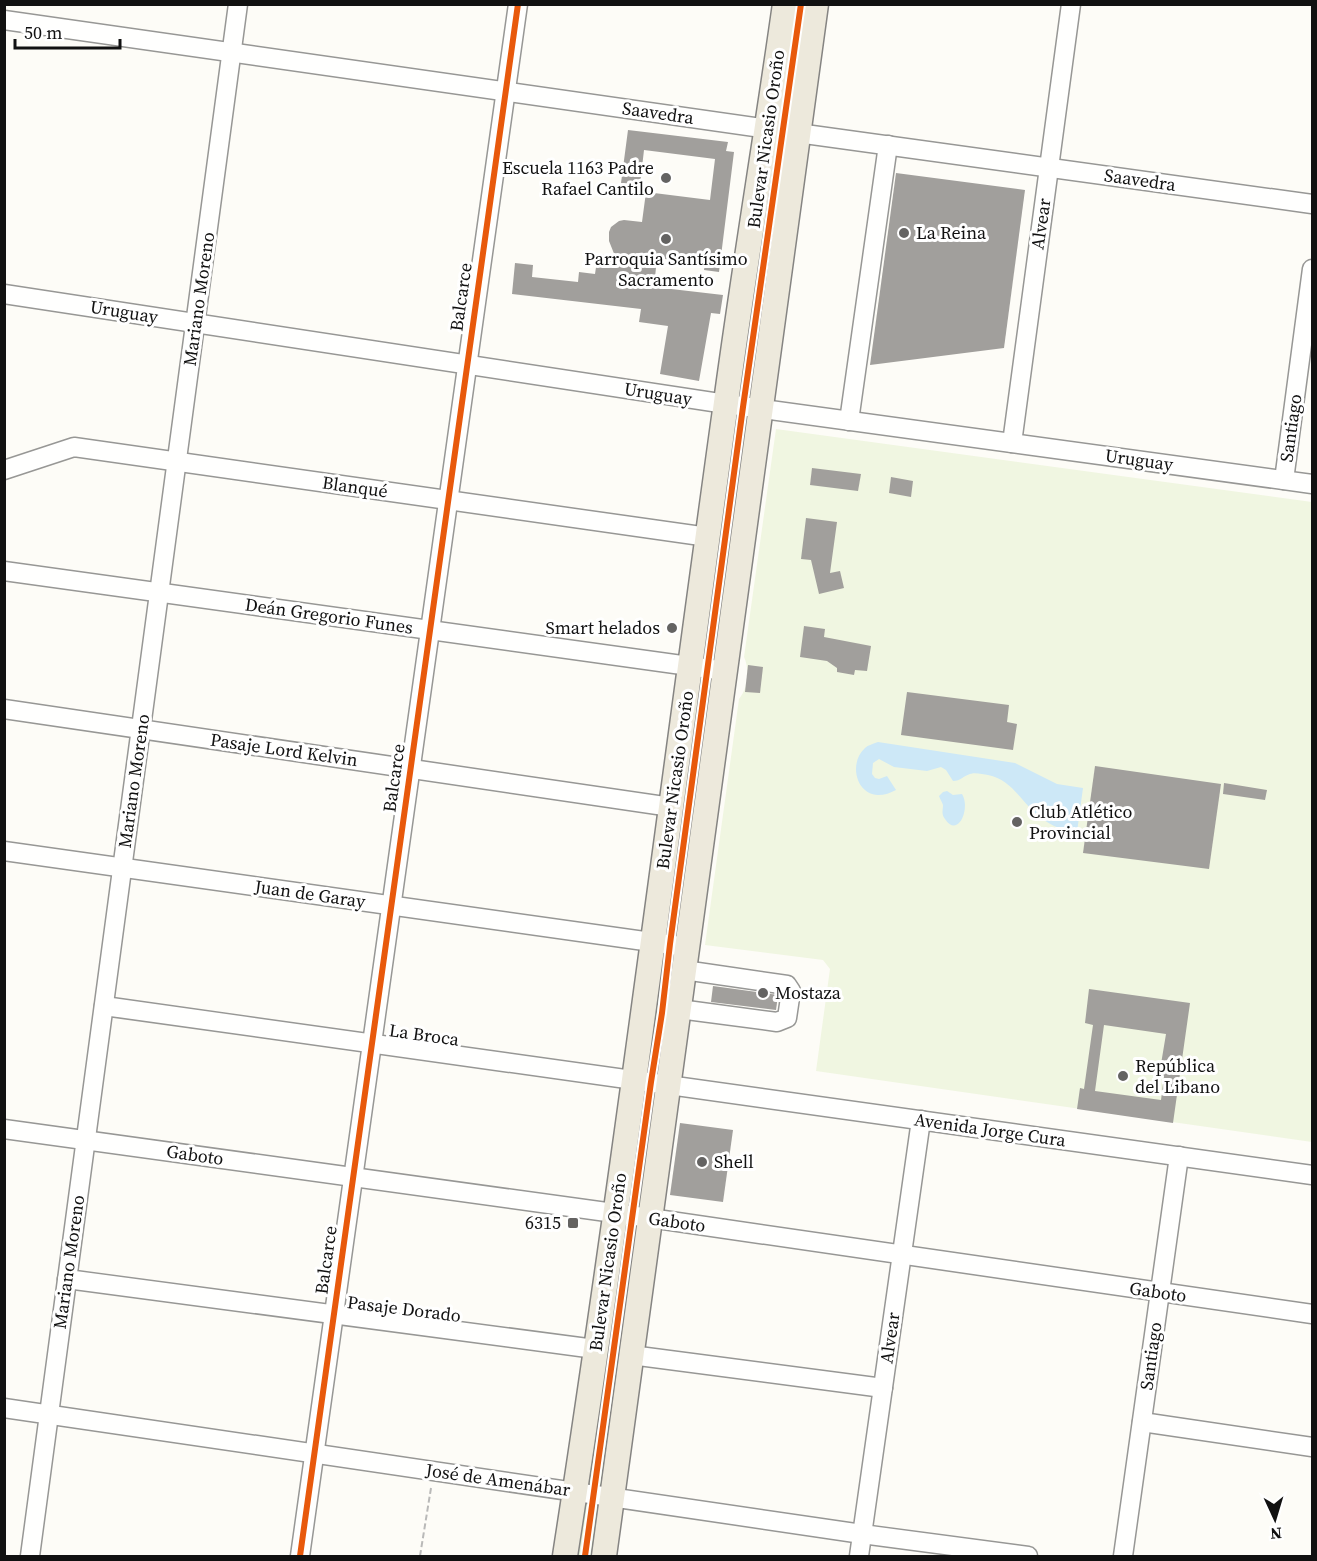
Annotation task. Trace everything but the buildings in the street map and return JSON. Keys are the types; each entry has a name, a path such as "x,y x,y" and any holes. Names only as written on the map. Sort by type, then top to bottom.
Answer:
{"main road":[{"name":"Bulevar Nicasio Oroño","path":"565,1557 634,1080 726,404 785,4"},
{"name":"Bulevar Nicasio Oroño","path":"604,1557 816,4"}],"street":[{"name":"Mariano Moreno","path":"30,1557 238,4"},
{"name":"Balcarce","path":"300,1557 518,4"},
{"name":"Alvear","path":"1012,443 1071,4"},
{"name":"Saavedra","path":"4,20 1312,204"},
{"path":"849,421 888,146"},
{"name":"Santiago","path":"1284,480 1312,269"},
{"name":"Uruguay","path":"4,294 760,409 1312,484"},
{"name":"Blanqué","path":"4,470 74,447 708,537"},
{"name":"Deán Gregorio Funes","path":"4,571 725,671"},
{"name":"Pasaje Lord Kelvin","path":"4,709 671,807"},
{"name":"Juan de Garay","path":"4,851 653,942 685,959 787,985 791,991 787,1018 777,1022 679,1009"},
{"name":"La Broca","path":"104,1006 668,1084"},
{"name":"Avenida Jorge Cura","path":"668,1084 1312,1175"},
{"name":"Alvear","path":"859,1557 921,1120"},
{"name":"Gaboto","path":"4,1129 615,1213 1312,1314"},
{"name":"Santiago","path":"1123,1557 1179,1156"},
{"name":"Pasaje Dorado","path":"67,1280 595,1349"},
{"path":"632,1355 883,1388"},
{"name":"José de Amenábar","path":"4,1407 1028,1557"},
{"path":"1142,1422 1312,1447"}],"path":[{"path":"420,1557 433,1470"}],"green space":[{"path":"785,5 816,5 604,1556 565,1556"},
{"name":"Club Atlético Provincial","path":"776,429 1312,502 1312,1142 816,1071 830,969 823,960 705,945 739,699 747,679 744,657"}],"water":[{"path":"878,742 1015,763 1057,784 1083,788 1077,832 1059,828 1044,820 1009,785 996,777 984,774 972,773 953,781 946,770 941,767 927,771 894,767 879,759 873,763 872,774 879,779 887,776 896,790 883,795 870,793 864,789 857,776 857,761 865,748"},
{"path":"947,791 953,795 962,794 964,800 962,819 954,826 945,819 939,796"}],"cycle path":[{"path":"300,1556 518,4"},
{"path":"585,1556 662,1013 743,407 801,4"}],"place":[{"name":"Escuela 1163 Padre Rafael Cantilo","path":"666,178"},
{"name":"La Reina","path":"904,233"},
{"name":"Parroquia Santísimo Sacramento","path":"666,239"},
{"name":"Smart helados","path":"672,628"},
{"name":"Club Atlético Provincial","path":"1017,822"},
{"name":"Mostaza","path":"763,993"},
{"name":"República del Libano","path":"1123,1076"},
{"name":"Shell","path":"702,1162"},
{"name":"6315","path":"573,1223"}]}
